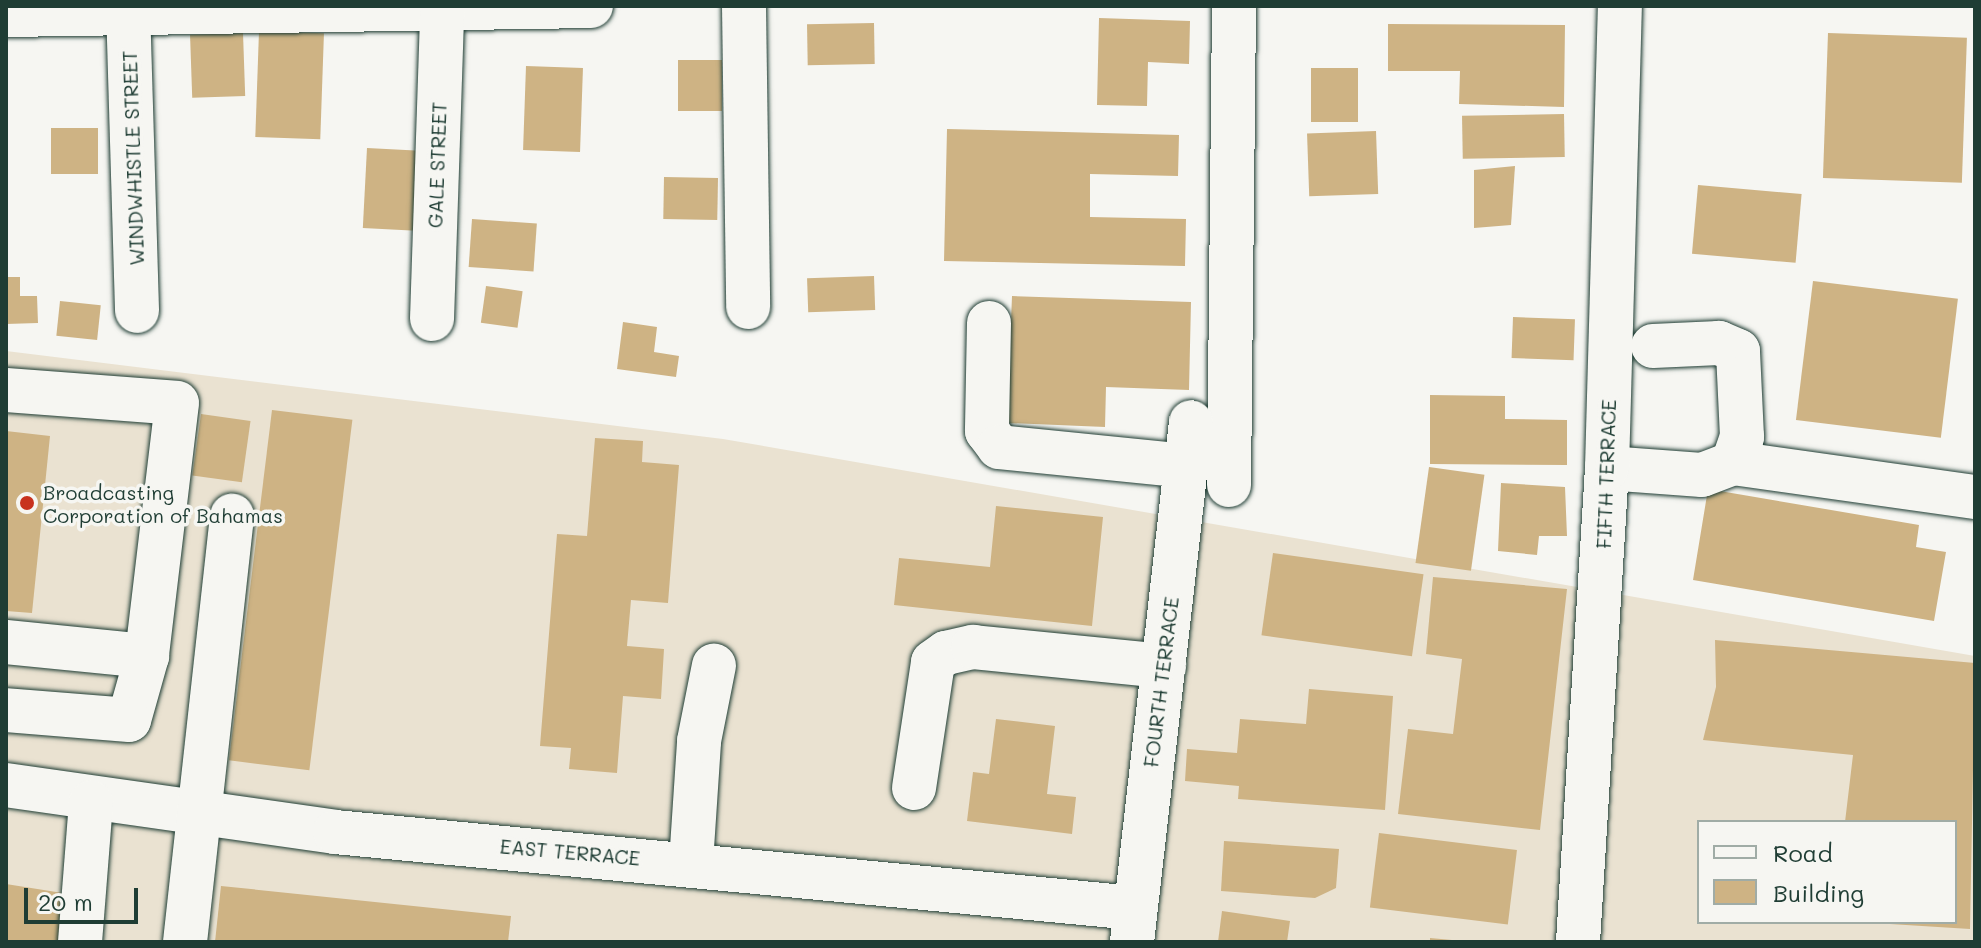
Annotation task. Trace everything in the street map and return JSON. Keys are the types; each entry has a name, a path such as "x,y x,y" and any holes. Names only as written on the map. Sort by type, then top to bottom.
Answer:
{"street":[{"path":"6,15 128,9 442,10 591,6"},
{"path":"744,6 748,307"},
{"path":"1229,485 1234,6"},
{"name":"FIFTH TERRACE","path":"1578,942 1607,468 1620,6"},
{"name":"WINDWHISTLE STREET","path":"128,9 137,311"},
{"name":"GALE STREET","path":"432,319 442,10"},
{"path":"989,323 987,431 999,447 1186,466"},
{"path":"1653,346 1719,343 1738,351 1742,437 1733,463"},
{"path":"6,390 177,403 147,656 129,720 6,710"},
{"name":"FOURTH TERRACE","path":"1134,925 1191,422"},
{"path":"1607,468 1702,475 1733,463 1975,497"},
{"path":"185,942 232,516"},
{"path":"6,642 147,656"},
{"path":"914,788 933,662 946,653 973,647 1164,666"},
{"path":"691,863 699,741 714,665"},
{"name":"EAST TERRACE","path":"6,785 91,802 201,816 691,863 1134,925"},
{"path":"80,942 91,802"}],"shaded area":[{"path":"6,351 723,439 1975,656 1975,942 6,942"}],"building":[{"path":"1099,18 1190,21 1189,64 1148,62 1147,106 1097,105"},
{"path":"874,23 875,64 808,65 807,24"},
{"path":"1388,24 1565,25 1564,107 1459,104 1460,71 1388,71"},
{"path":"259,31 324,33 320,139 255,137"},
{"path":"243,33 245,96 192,98 190,35"},
{"path":"1828,33 1967,38 1962,183 1823,178"},
{"path":"678,60 722,60 722,111 678,111"},
{"path":"526,66 583,68 580,152 523,150"},
{"path":"1311,68 1358,68 1358,122 1311,122"},
{"path":"1564,114 1565,157 1463,159 1462,116"},
{"path":"51,128 98,128 98,174 51,174"},
{"path":"947,129 1179,135 1178,176 1090,174 1090,217 1186,219 1185,266 944,261"},
{"path":"1376,131 1378,194 1309,196 1307,133"},
{"path":"367,148 420,151 416,231 363,228"},
{"path":"1515,166 1511,225 1474,228 1474,170"},
{"path":"664,177 718,178 717,220 663,219"},
{"path":"1698,185 1802,194 1796,263 1692,254"},
{"path":"472,219 537,224 533,271 469,267"},
{"path":"874,276 875,310 808,312 807,278"},
{"path":"6,277 20,277 20,296 37,296 38,323 6,324"},
{"path":"1813,281 1958,299 1941,438 1796,420"},
{"path":"486,286 523,291 517,328 481,323"},
{"path":"1012,296 1191,302 1189,390 1106,387 1105,427 1007,423"},
{"path":"60,301 101,305 97,340 56,336"},
{"path":"1513,317 1575,319 1574,360 1512,358"},
{"path":"623,322 657,327 654,352 679,356 676,377 617,369"},
{"path":"1430,395 1505,396 1505,419 1567,420 1567,465 1430,464"},
{"path":"272,410 352,420 309,770 229,760"},
{"path":"201,414 251,421 242,482 192,475"},
{"name":"Broadcasting Corporation of Bahamas","path":"6,431 50,436 32,613 6,611"},
{"path":"595,438 643,441 642,462 679,465 668,603 631,600 627,646 664,649 661,699 623,696 617,773 569,769 571,748 540,746 557,534 587,536"},
{"path":"1429,467 1484,475 1471,571 1416,563"},
{"path":"1501,483 1565,487 1567,536 1539,536 1537,555 1498,551"},
{"path":"1708,489 1919,525 1916,547 1946,552 1934,621 1693,580"},
{"path":"996,506 1103,517 1092,626 894,605 899,558 990,567"},
{"path":"1273,553 1424,574 1412,656 1261,635"},
{"path":"1433,577 1567,589 1540,830 1398,814 1408,729 1453,734 1462,659 1426,654"},
{"path":"1715,640 1975,663 1970,929 1890,924 1957,924 1957,820 1845,820 1853,755 1703,740 1716,687"},
{"path":"1309,689 1393,696 1385,810 1238,799 1239,786 1185,781 1187,749 1237,753 1240,719 1306,724"},
{"path":"996,719 1055,726 1047,794 1076,797 1072,834 967,821 973,772 989,774"},
{"path":"1379,833 1517,850 1508,924 1370,907"},
{"path":"1224,841 1339,849 1336,888 1315,898 1221,891"},
{"path":"6,884 75,895 68,942 6,942"},
{"path":"221,886 511,916 508,942 215,942"},
{"path":"1222,911 1290,921 1287,942 1218,942"},
{"path":"1430,938 1452,940 1452,942 1430,942"}],"place":[{"name":"Broadcasting Corporation of Bahamas","path":"27,503"}]}
